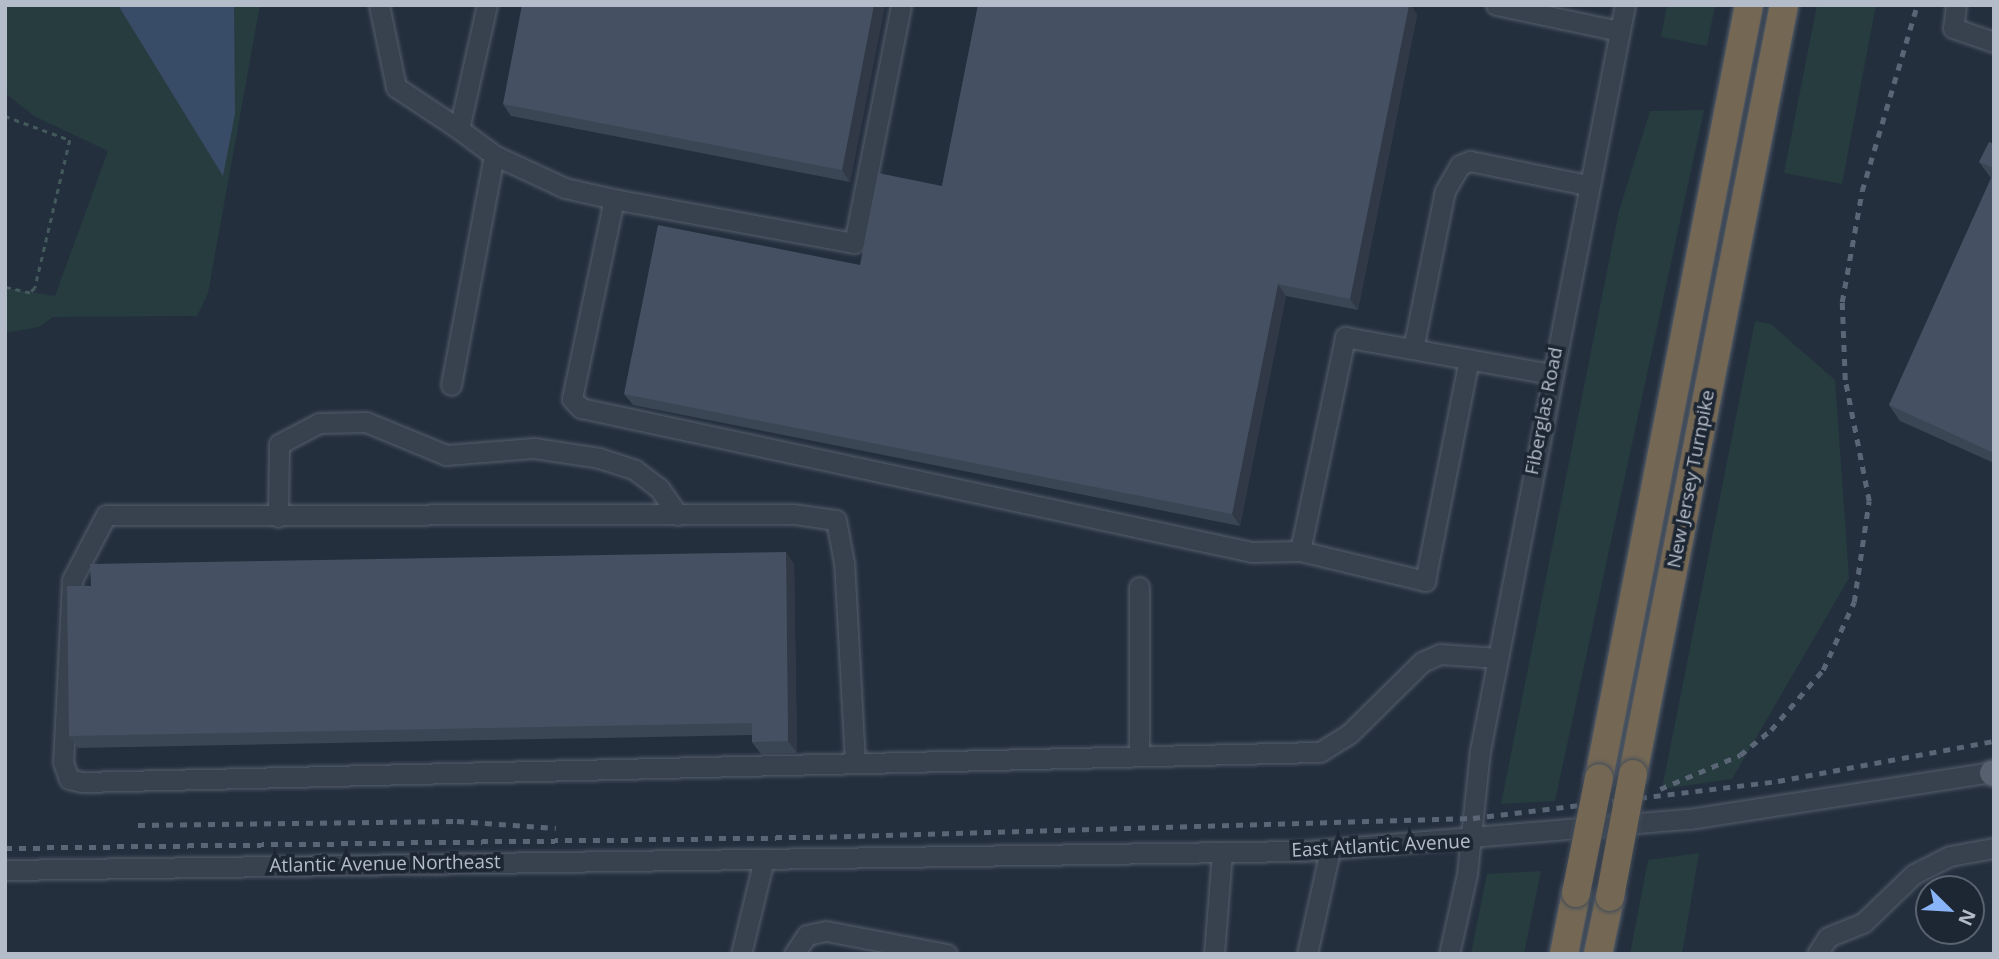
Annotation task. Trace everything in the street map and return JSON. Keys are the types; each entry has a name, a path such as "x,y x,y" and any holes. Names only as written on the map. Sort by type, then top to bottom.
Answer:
{"highway":[{"name":"New Jersey Turnpike","path":"1564,954 1749,5"},
{"name":"New Jersey Turnpike","path":"1598,954 1784,5"}],"street":[{"path":"379,5 396,88 494,155 565,188 854,243 901,5"},
{"path":"459,129 487,5"},
{"path":"1496,5 1531,9 1619,31"},
{"name":"Fiberglas Road","path":"1449,954 1471,841 1497,658 1587,185 1625,5"},
{"path":"1956,5 1953,28 1994,42"},
{"path":"451,385 494,155"},
{"path":"1413,349 1444,191 1460,165 1470,161 1587,185"},
{"path":"614,199 572,399 581,408 1252,552 1300,551 1425,581 1469,359"},
{"path":"1300,551 1345,337 1551,374"},
{"path":"278,517 279,443 319,422 366,422 446,455 534,449 599,458 635,470 659,488 678,515"},
{"path":"855,763 844,564 836,520 794,514 278,517 106,515 72,580 67,612 63,762 69,779 855,763 1320,752 1349,734 1422,662 1440,654 1497,658"},
{"path":"1139,587 1139,755"},
{"name":"East Atlantic Avenue","path":"764,859 1222,853 1330,850 1471,841 1689,819 1993,773"},
{"path":"1816,954 1828,937 1863,923 1914,874 1950,856 1994,848"},
{"path":"1307,954 1330,850"},
{"path":"1214,954 1222,853"},
{"path":"741,954 764,859"},
{"name":"Atlantic Avenue Northeast","path":"5,870 764,859"},
{"path":"794,954 807,936 826,931 947,954"}],"path":[{"path":"5,116 70,140 35,288 30,293 5,287"}],"green space":[{"path":"5,5 260,5 208,293 197,316 53,317 39,327 5,333 5,288 55,296 108,151 34,116 5,93"},
{"path":"1667,5 1715,5 1707,46 1661,37"},
{"path":"1817,5 1876,5 1842,184 1784,173"},
{"path":"1704,110 1555,801 1501,804 1619,211 1650,111"},
{"path":"1755,321 1771,324 1835,380 1849,578 1732,779 1662,789"},
{"path":"1699,853 1682,954 1630,954 1648,860"},
{"path":"1541,871 1524,954 1471,954 1487,874"}],"water":[{"path":"118,5 234,5 235,114 223,176"}],"building":[{"path":"522,5 874,5 842,170 503,104"},
{"path":"978,5 1409,5 1350,299 1278,284 1232,514 624,394 658,225 860,265 878,173 942,186"},
{"path":"1989,142 1994,144 1994,168 1979,162"},
{"path":"1994,172 1994,453 1889,405"},
{"path":"786,552 788,741 752,742 752,723 69,736 67,586 91,586 90,564"}],"railway":[{"path":"1660,789 1740,755 1771,730 1823,670 1854,602 1869,501 1845,380 1842,302 1862,191 1917,5"},
{"path":"5,848 816,837 1473,818 1778,781 1994,741"},
{"path":"138,825 457,821 556,828"}]}
